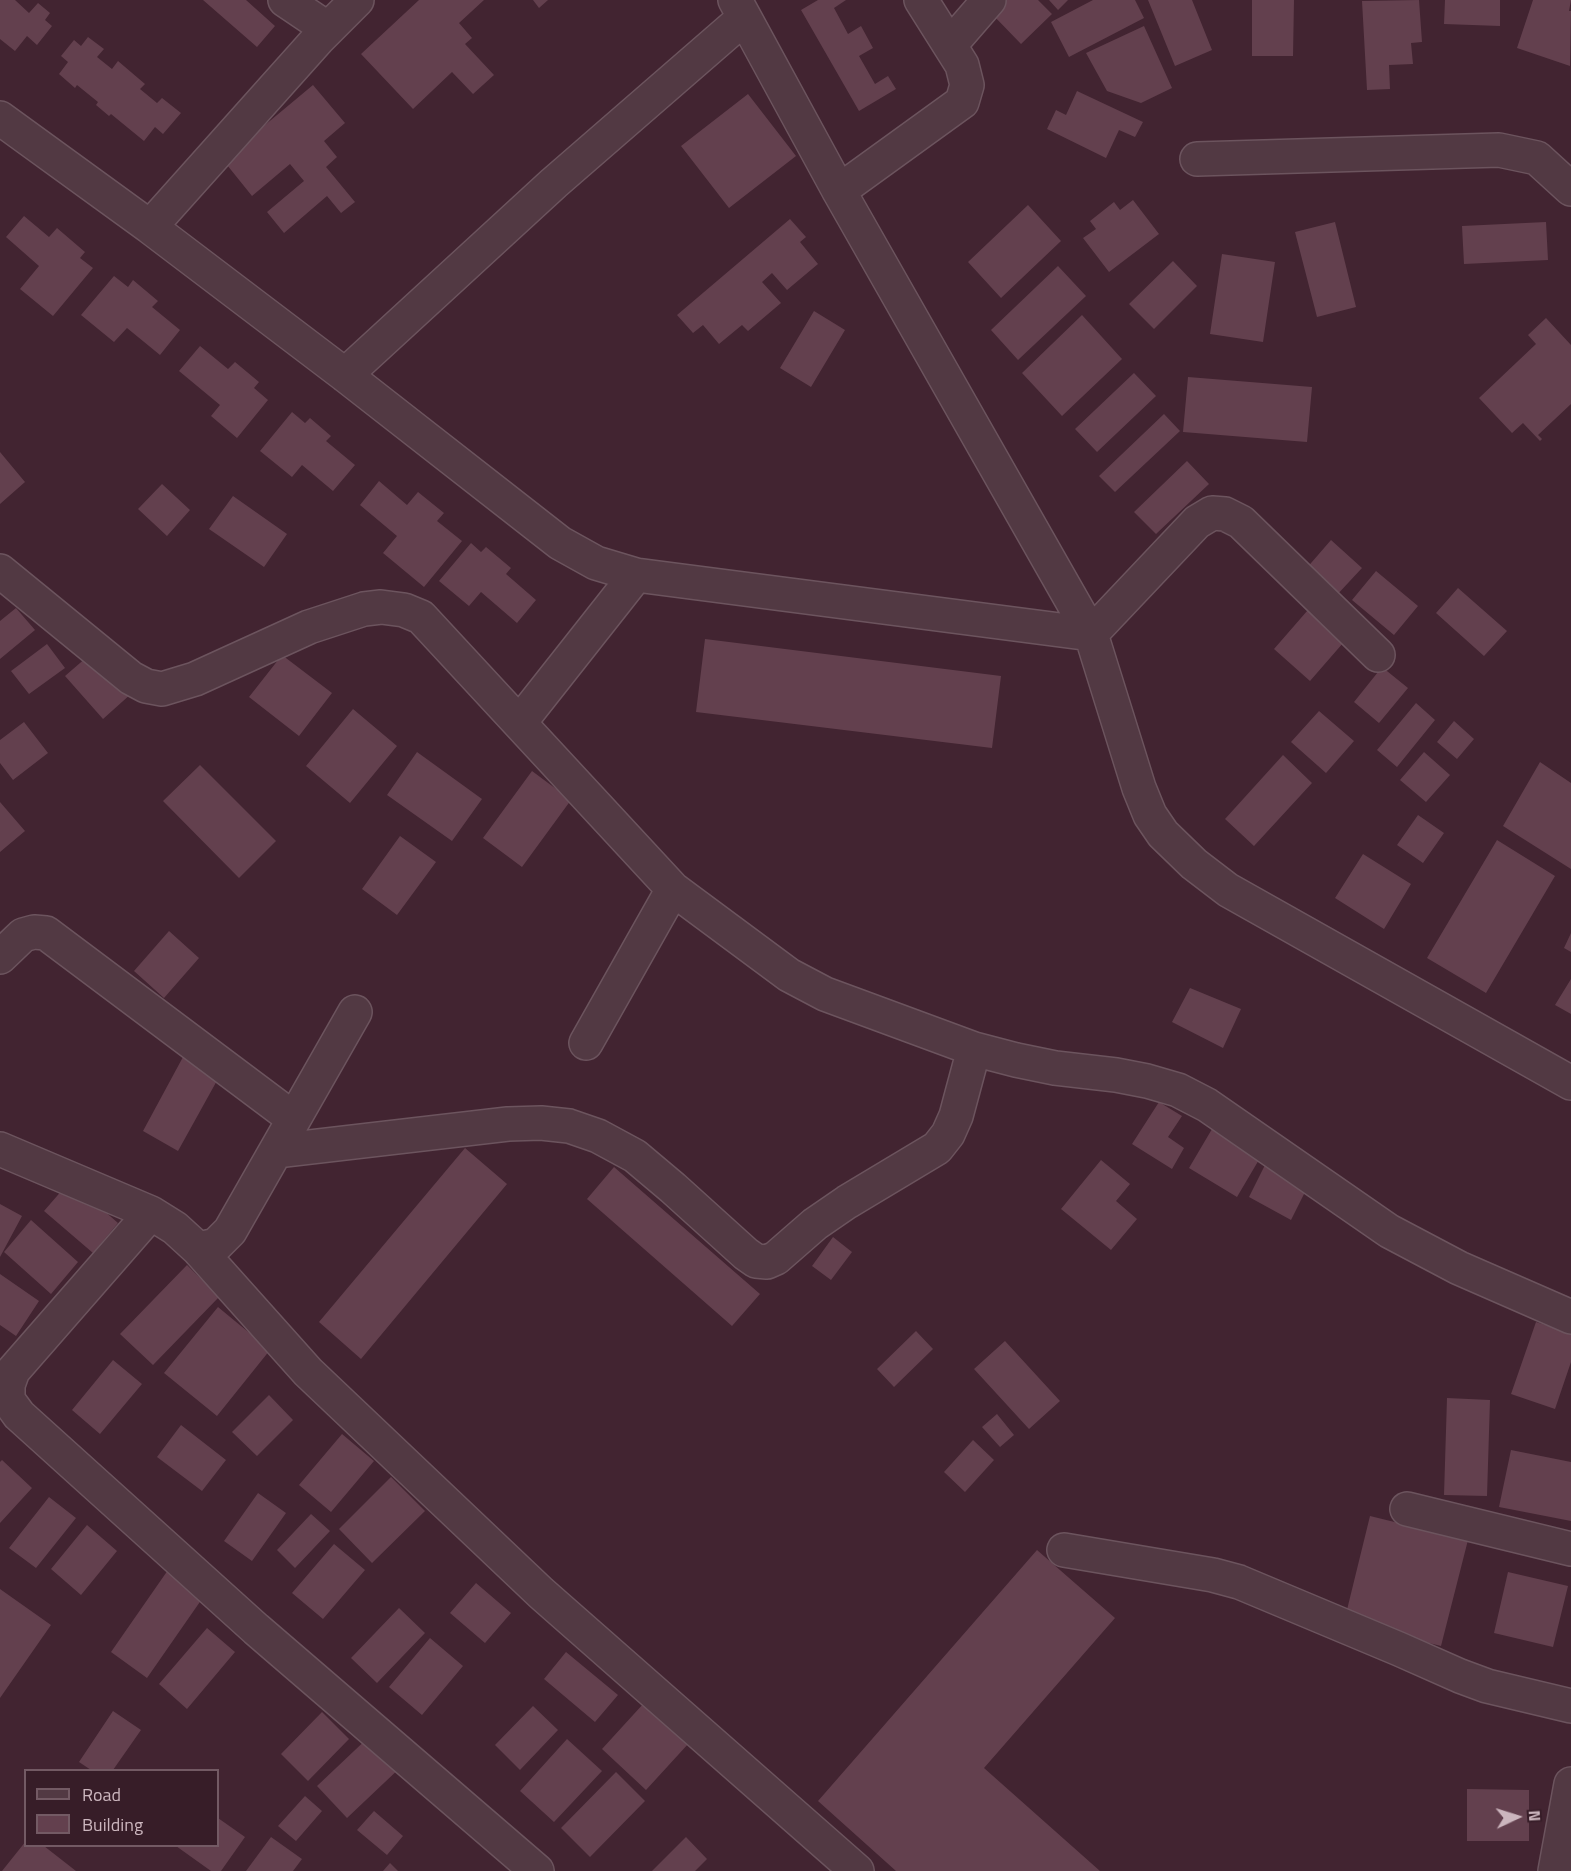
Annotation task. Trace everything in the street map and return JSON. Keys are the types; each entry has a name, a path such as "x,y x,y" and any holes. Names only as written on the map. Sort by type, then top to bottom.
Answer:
{"street":[{"path":"285,0 328,29"},
{"path":"150,227 328,29 357,0"},
{"path":"839,191 962,102 967,85 962,65 921,0"},
{"path":"950,45 989,0"},
{"path":"345,375 740,9 839,191 1091,634 1150,815 1163,834 1194,864 1228,890 1571,1083"},
{"path":"0,118 150,227 345,375 560,543 596,563 636,575 1091,634"},
{"path":"1197,159 1499,150 1537,158 1571,189"},
{"path":"1091,634 1197,522 1212,513 1226,514 1241,522 1378,655"},
{"path":"0,571 131,678 146,686 162,689 195,679 309,627 364,609 381,607 404,610 421,617 673,889 789,975 825,994 974,1049 1055,1068 1147,1081 1178,1090 1207,1105 1389,1231 1459,1268 1571,1317"},
{"path":"520,722 636,575"},
{"path":"586,1043 673,889"},
{"path":"0,957 23,935 34,932 46,933 294,1119"},
{"path":"198,1249 216,1245 230,1232 355,1012"},
{"path":"276,1151 508,1124 540,1122 569,1126 598,1136 635,1156 746,1254 756,1261 766,1262 776,1258 815,1224 847,1202 937,1148 948,1134 956,1116 974,1049"},
{"path":"0,1149 151,1213 175,1228 198,1249 308,1371 541,1593 856,1871"},
{"path":"151,1213 13,1371 8,1385 8,1400 19,1415 256,1629 537,1871"},
{"path":"1407,1509 1571,1549"},
{"path":"1064,1550 1213,1575 1239,1582 1400,1648 1460,1676 1487,1686 1571,1706"},
{"path":"1556,1871 1571,1784"}],"building":[{"path":"0,0 15,0 29,13 38,3 50,13 45,20 52,26 37,45 27,36 15,51 0,39"},
{"path":"203,0 246,0 275,26 257,47"},
{"path":"419,0 484,0 459,23 472,38 465,44 494,75 473,94 452,72 413,109 361,54"},
{"path":"533,0 548,0 539,8"},
{"path":"818,0 846,0 834,8 848,34 861,26 873,48 859,56 875,84 888,76 896,89 859,111 801,10"},
{"path":"1007,0 1038,0 1052,14 1021,44 992,14"},
{"path":"1049,0 1068,0 1058,10"},
{"path":"1093,0 1135,0 1144,18 1069,57 1051,22"},
{"path":"1148,0 1192,0 1212,50 1175,66"},
{"path":"1252,0 1294,0 1293,56 1252,56"},
{"path":"1419,0 1422,42 1411,43 1413,64 1389,65 1390,89 1367,90 1362,1"},
{"path":"1445,0 1500,0 1500,26 1444,24"},
{"path":"1533,0 1571,0 1569,11 1571,11 1570,66 1517,48"},
{"path":"1144,26 1172,88 1141,103 1107,91 1086,53"},
{"path":"88,37 104,49 97,57 112,69 118,61 145,84 140,89 157,103 162,98 181,113 163,134 155,127 144,141 111,114 109,116 96,105 98,102 77,85 75,88 59,74 68,62 61,56 74,40 81,46"},
{"path":"313,85 345,123 324,141 337,157 326,167 355,202 341,213 327,196 284,233 267,212 304,181 290,164 252,196 223,160"},
{"path":"1077,91 1143,122 1135,137 1119,130 1106,158 1047,129 1056,110 1066,115"},
{"path":"748,94 796,156 729,208 681,146"},
{"path":"1133,200 1159,234 1109,272 1083,238 1096,229 1090,221 1114,202 1120,210"},
{"path":"1028,205 1061,241 1001,298 968,262"},
{"path":"24,216 49,237 57,228 85,252 80,258 93,268 53,316 20,289 39,266 6,237"},
{"path":"790,219 806,237 800,242 818,264 787,290 772,273 762,282 781,303 748,331 742,325 719,344 703,325 693,333 677,315"},
{"path":"1335,222 1356,307 1317,317 1295,232"},
{"path":"1546,222 1548,260 1464,264 1462,226"},
{"path":"1222,254 1275,262 1263,342 1210,334"},
{"path":"1173,261 1197,286 1154,329 1129,304"},
{"path":"1058,266 1086,296 1018,360 991,330"},
{"path":"114,276 128,287 133,280 158,301 152,307 180,330 160,355 127,328 114,342 81,315"},
{"path":"814,311 845,330 811,387 780,368"},
{"path":"1082,315 1122,359 1062,416 1022,373"},
{"path":"1546,318 1571,345 1571,404 1538,435 1542,439 1540,441 1523,423 1512,433 1479,398 1536,344 1528,335"},
{"path":"200,346 228,369 235,362 259,382 254,388 268,400 237,438 211,416 220,405 179,371"},
{"path":"1134,373 1156,396 1097,452 1075,429"},
{"path":"1188,377 1312,387 1307,442 1183,432"},
{"path":"292,412 305,423 310,418 331,436 326,441 355,465 333,491 302,465 292,477 260,451"},
{"path":"1164,414 1180,431 1115,492 1099,476"},
{"path":"0,452 25,482 0,504"},
{"path":"1187,461 1209,484 1156,534 1134,512"},
{"path":"379,481 407,505 418,492 444,513 437,521 462,541 424,587 383,553 397,536 360,505"},
{"path":"162,484 190,510 167,536 138,509"},
{"path":"233,496 287,534 264,567 209,529"},
{"path":"1331,540 1362,568 1335,597 1305,570"},
{"path":"471,543 481,552 486,547 511,568 506,574 536,600 517,623 481,592 469,606 439,581"},
{"path":"1376,571 1418,606 1394,635 1352,600"},
{"path":"1458,588 1507,631 1484,656 1436,613"},
{"path":"1314,603 1350,635 1310,681 1274,649"},
{"path":"16,608 35,630 0,659 0,621"},
{"path":"705,639 1001,676 992,748 696,712"},
{"path":"47,644 65,668 29,694 11,671"},
{"path":"95,650 132,693 103,719 65,676"},
{"path":"282,655 332,693 299,736 249,697"},
{"path":"1382,667 1408,688 1379,723 1354,702"},
{"path":"1416,703 1435,720 1397,767 1377,750"},
{"path":"353,709 397,746 350,803 306,766"},
{"path":"1319,711 1354,741 1326,773 1291,742"},
{"path":"1454,721 1474,739 1457,759 1437,742"},
{"path":"24,722 48,753 13,780 0,763 0,740"},
{"path":"417,752 482,799 452,841 387,795"},
{"path":"1424,752 1450,775 1426,802 1400,780"},
{"path":"1283,755 1312,783 1254,846 1225,819"},
{"path":"1540,762 1571,783 1571,869 1503,826"},
{"path":"200,765 276,841 239,878 163,801"},
{"path":"532,771 571,800 522,867 483,838"},
{"path":"0,802 25,831 0,852"},
{"path":"1418,815 1444,833 1423,863 1397,845"},
{"path":"400,836 436,862 397,915 362,889"},
{"path":"1497,840 1555,876 1486,993 1427,958"},
{"path":"1363,854 1411,884 1384,929 1335,898"},
{"path":"169,931 199,958 164,998 134,971"},
{"path":"1571,933 1571,952 1564,948"},
{"path":"1571,979 1571,1014 1555,1005"},
{"path":"1190,988 1241,1009 1223,1048 1172,1022"},
{"path":"183,1057 219,1077 178,1151 143,1131"},
{"path":"1159,1102 1182,1116 1168,1137 1184,1148 1172,1169 1132,1144"},
{"path":"1212,1129 1260,1158 1237,1197 1189,1168"},
{"path":"465,1148 507,1184 361,1359 319,1322"},
{"path":"1268,1159 1310,1182 1291,1220 1249,1197"},
{"path":"1101,1160 1130,1184 1116,1201 1137,1219 1111,1250 1061,1209"},
{"path":"614,1167 760,1294 732,1326 587,1199"},
{"path":"70,1181 118,1223 93,1253 44,1211"},
{"path":"0,1204 22,1216 0,1257"},
{"path":"31,1220 78,1262 51,1294 4,1252"},
{"path":"833,1237 852,1252 831,1280 812,1266"},
{"path":"187,1265 219,1297 153,1365 120,1334"},
{"path":"0,1274 39,1301 16,1336 0,1325"},
{"path":"218,1307 270,1350 217,1416 164,1373"},
{"path":"1536,1322 1571,1333 1571,1362 1555,1409 1511,1394"},
{"path":"916,1331 933,1349 894,1387 877,1369"},
{"path":"1005,1341 1060,1401 1029,1429 974,1369"},
{"path":"113,1360 142,1384 100,1434 72,1410"},
{"path":"269,1395 293,1420 257,1456 232,1432"},
{"path":"1447,1398 1490,1400 1487,1496 1444,1495"},
{"path":"997,1414 1014,1435 1000,1447 982,1427"},
{"path":"181,1425 226,1460 202,1491 157,1457"},
{"path":"342,1434 374,1461 331,1512 299,1485"},
{"path":"973,1440 994,1460 965,1492 944,1472"},
{"path":"1511,1450 1571,1462 1571,1521 1499,1507"},
{"path":"2,1460 32,1488 0,1523 0,1462"},
{"path":"391,1477 425,1511 372,1563 339,1529"},
{"path":"258,1493 286,1513 252,1561 224,1541"},
{"path":"49,1497 76,1518 36,1568 9,1548"},
{"path":"311,1514 330,1531 295,1568 277,1550"},
{"path":"1370,1516 1468,1540 1441,1646 1344,1622"},
{"path":"87,1525 117,1551 81,1595 51,1569"},
{"path":"334,1544 365,1570 323,1619 292,1593"},
{"path":"1037,1550 1115,1618 984,1768 1100,1871 896,1871 818,1801"},
{"path":"168,1570 204,1596 147,1678 111,1652"},
{"path":"1508,1572 1568,1586 1553,1647 1494,1633"},
{"path":"476,1583 511,1613 485,1643 450,1613"},
{"path":"0,1589 51,1625 0,1698"},
{"path":"399,1608 425,1633 377,1683 351,1658"},
{"path":"207,1628 235,1652 187,1709 159,1684"},
{"path":"430,1638 463,1666 422,1715 389,1687"},
{"path":"566,1652 618,1695 595,1722 544,1679"},
{"path":"644,1703 689,1743 646,1790 602,1749"},
{"path":"533,1706 558,1730 520,1770 495,1745"},
{"path":"113,1711 141,1730 114,1769 90,1769 79,1762"},
{"path":"322,1712 349,1739 308,1781 281,1754"},
{"path":"373,1733 403,1765 347,1818 317,1786"},
{"path":"567,1739 602,1771 554,1822 520,1791"},
{"path":"616,1772 645,1801 590,1857 561,1828"},
{"path":"1467,1789 1529,1790 1529,1841 1467,1841"},
{"path":"305,1796 322,1811 296,1841 278,1826"},
{"path":"374,1811 403,1836 387,1855 357,1830"},
{"path":"219,1819 245,1837 221,1871 211,1871 177,1847 219,1847"},
{"path":"271,1837 302,1859 293,1871 246,1871"},
{"path":"686,1837 707,1859 695,1871 652,1871"},
{"path":"24,1844 24,1847 45,1847 76,1871 2,1871"},
{"path":"390,1863 398,1871 383,1871"}]}
